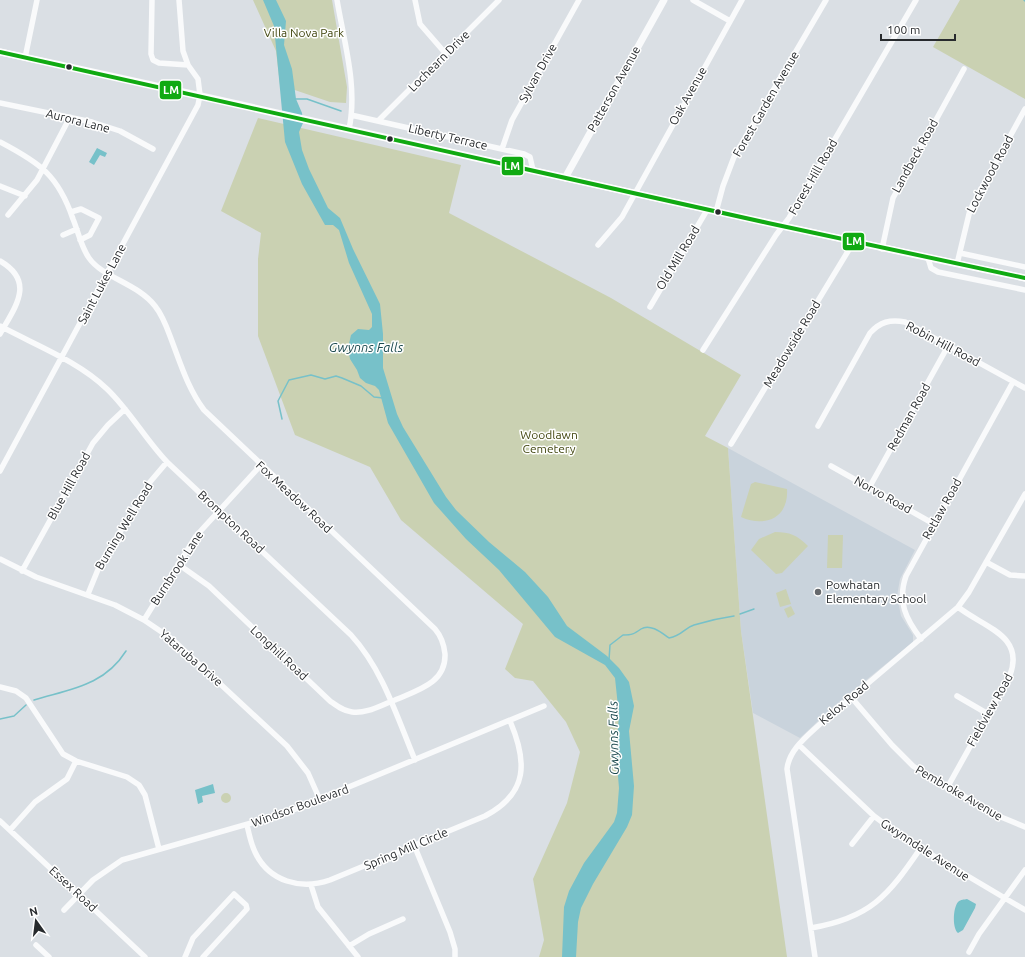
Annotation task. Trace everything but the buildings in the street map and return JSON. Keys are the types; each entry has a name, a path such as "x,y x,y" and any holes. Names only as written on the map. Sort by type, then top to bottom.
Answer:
{"main road":[{"name":"Patterson Avenue","path":"565,178 664,0"},
{"path":"0,52 307,119 853,243 1025,278"}],"street":[{"path":"25,58 37,0"},
{"path":"152,0 151,54 153,60 159,63 188,65"},
{"path":"179,0 183,51 188,65 198,79 200,96"},
{"path":"337,0 352,93 352,115 349,129"},
{"path":"414,0 418,20 423,29 446,54"},
{"name":"Lochearn Drive","path":"378,121 499,0"},
{"name":"Sylvan Drive","path":"502,149 512,120 579,0"},
{"path":"693,0 730,21"},
{"name":"Oak Avenue","path":"598,245 619,223 742,0"},
{"name":"Forest Garden Avenue","path":"716,212 723,186 734,157 826,0"},
{"name":"Forest Hill Road","path":"703,350 789,218 916,0"},
{"name":"Landbeck Road","path":"882,249 893,198 964,69"},
{"name":"Saint Lukes Lane","path":"0,471 62,359 198,105 200,96"},
{"name":"Aurora Lane","path":"0,102 107,126 153,149"},
{"name":"Lockwood Road","path":"957,264 967,217 973,203 1025,109"},
{"name":"Liberty Terrace","path":"352,115 528,156 531,160 533,170"},
{"path":"8,215 25,196 44,169 70,117"},
{"name":"Fox Meadow Road","path":"0,142 44,169 61,189 71,212 80,240 89,259 97,267 143,293 156,307 166,325 186,379 196,399 212,419 435,629 441,638 445,660 438,677 424,688 391,702"},
{"path":"0,186 25,196"},
{"path":"71,212 81,209 99,218 90,235 80,240"},
{"name":"Old Mill Road","path":"650,307 707,210"},
{"path":"63,235 77,229"},
{"name":"Meadowside Road","path":"731,444 853,243"},
{"path":"960,253 1025,267"},
{"path":"928,258 931,268 938,272 1025,290"},
{"path":"0,262 15,272 21,288 18,301 2,327 0,334"},
{"name":"Robin Hill Road","path":"818,426 870,333 878,325 891,320 905,322 1025,388"},
{"name":"Brompton Road","path":"2,327 62,359 97,380 126,409 148,441 167,462 359,643 374,665 415,760"},
{"name":"Redman Road","path":"869,488 948,346"},
{"name":"Retlaw Road","path":"921,639 907,619 901,595 903,586 910,567 1013,382"},
{"name":"Blue Hill Road","path":"22,571 93,443 108,425 126,409"},
{"name":"Burning Well Road","path":"88,594 99,566 155,475 167,462"},
{"name":"Burnbrook Lane","path":"144,620 196,536 261,465"},
{"name":"Norvo Road","path":"831,466 934,524"},
{"name":"Kelox Road","path":"815,957 788,769 789,758 799,745 820,724 958,607 969,592 1025,494"},
{"name":"Yataruba Drive","path":"0,559 22,571 115,605 144,620 183,648 287,746 305,768 320,800"},
{"path":"986,562 1010,575 1025,576"},
{"name":"Longhill Road","path":"178,564 209,586 343,710 359,712 374,709 391,702"},
{"name":"Fieldview Road","path":"947,788 1012,668 1014,657 1013,650 1006,639 958,607"},
{"path":"0,687 16,690 26,698 62,754 76,761 127,776 139,785 144,795 159,848"},
{"path":"957,696 988,714"},
{"name":"Pembroke Avenue","path":"851,697 902,756 922,772 947,788 1001,817 1025,827"},
{"name":"Windsor Boulevard","path":"64,910 93,880 122,860 159,848 275,817 320,800 544,706"},
{"name":"Spring Mill Circle","path":"247,825 254,851 265,867 282,879 292,883 311,885 330,880 485,816 506,802 517,785 522,765 520,748 510,721"},
{"name":"Gwynndale Avenue","path":"799,745 874,816 920,849 1025,910"},
{"path":"10,830 35,802 67,780 76,761"},
{"path":"852,844 874,816"},
{"name":"Essex Road","path":"0,821 145,957"},
{"path":"414,845 450,932 455,949 455,957"},
{"path":"811,928 838,922 870,907 896,882 920,849"},
{"path":"969,952 979,934 1025,870"},
{"path":"311,885 318,907 358,957"},
{"path":"185,957 193,938 234,894 246,905 247,909 203,957"},
{"path":"349,946 369,934 403,919"},
{"path":"36,945 49,957"}],"shaded area":[{"name":"Powhatan Elementary School","path":"728,448 915,550 900,579 897,596 901,616 913,635 913,642 834,706 800,738 753,713 741,631"}],"green space":[{"name":"Villa Nova Park","path":"253,0 332,0 347,87 346,103 330,102 280,85 276,51"},
{"path":"960,0 1025,0 1025,99 933,47"},
{"name":"Woodlawn Cemetery","path":"258,118 461,165 449,213 611,298 741,375 705,436 728,448 741,631 787,957 539,957 544,940 533,879 567,803 580,752 566,722 533,681 515,678 505,669 523,624 401,520 370,467 295,435 258,336 258,259 261,233 221,211"},
{"path":"755,482 787,489 787,499 780,514 767,521 750,520 741,517 751,484"},
{"path":"775,532 793,535 808,546 782,573 776,574 751,550 759,539"},
{"path":"828,535 843,535 842,568 827,568"},
{"path":"786,589 791,604 780,607 776,593"},
{"path":"791,606 795,614 788,618 784,609"},
{"path":"224,793 228,793 230,794 230,802 224,803 221,800 221,796"}],"water":[{"name":"Gwynns Falls","path":"263,0 276,0 286,21 284,45 292,69 296,99 302,113 303,123 299,132 302,150 309,169 328,208 340,218 353,249 380,304 383,334 383,368 397,414 403,427 446,497 456,510 489,542 525,572 548,597 567,626 607,656 619,668 629,682 634,706 629,731 634,786 632,815 627,827 593,884 581,908 578,922 576,957 562,957 564,907 569,891 584,863 614,822 617,813 619,788 616,752 619,716 615,678 605,665 555,637 499,570 466,539 434,503 388,423 379,390 375,386 366,383 360,378 350,359 348,348 351,335 358,329 369,330 372,327 372,314 349,263 339,230 333,225 325,225 302,184 285,142 274,26"},
{"path":"97,148 107,153 105,157 100,155 94,165 89,162"},
{"path":"213,784 215,793 202,796 203,802 198,804 195,790"},
{"path":"967,899 976,904 975,908 963,930 958,933 954,923 956,905 959,901"}],"waterway":[{"path":"295,99 307,99 341,111"},
{"path":"282,419 278,401 289,380 311,375 325,379 336,376 361,386 374,397 383,398"},
{"path":"740,614 754,609"},
{"path":"609,660 610,645 623,635 633,634 644,627 656,629 669,638 694,625 734,616"},
{"path":"34,700 73,689 97,679 117,663 126,651"},
{"path":"0,719 14,716 26,705"}],"transit line":[{"name":"LM","path":"0,52 768,223 1025,278"}],"place":[{"name":"Powhatan Elementary School","path":"818,592"}]}
